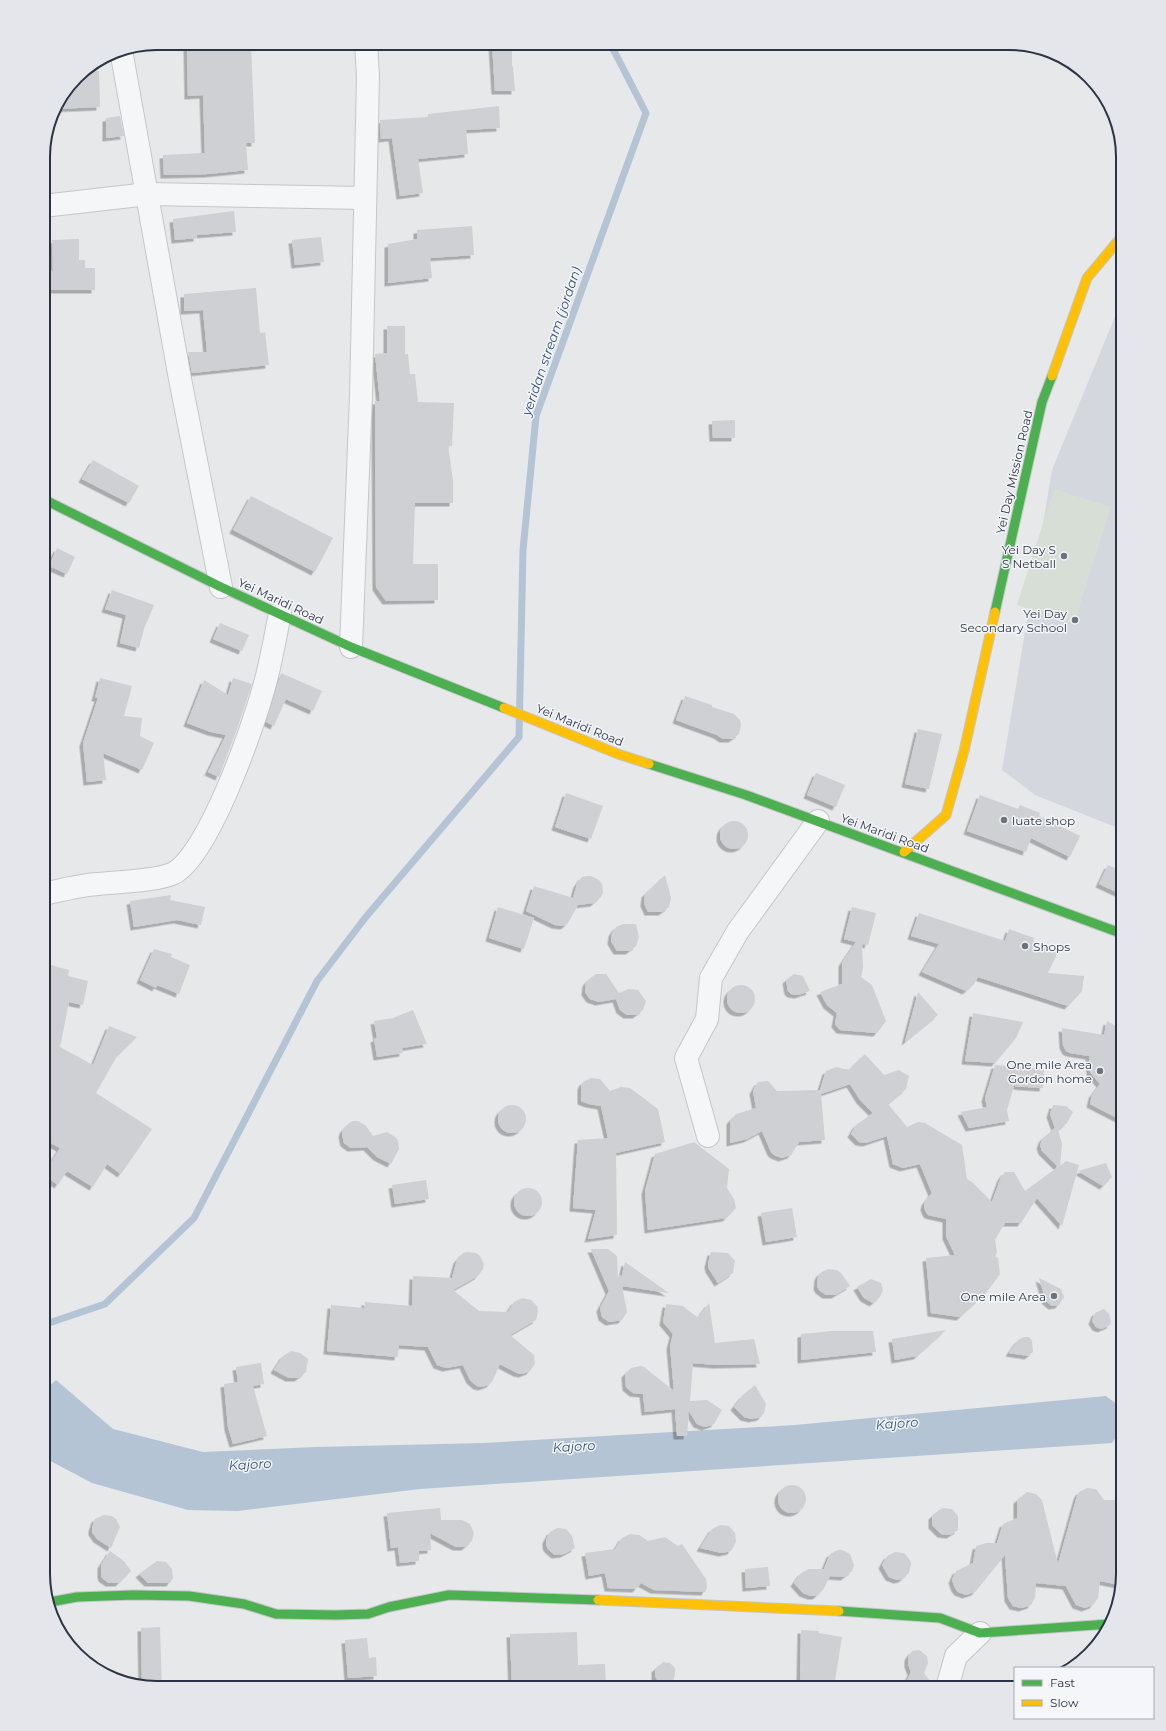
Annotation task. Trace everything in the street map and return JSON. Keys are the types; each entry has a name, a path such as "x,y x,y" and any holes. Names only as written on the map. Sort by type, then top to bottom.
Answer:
{"street":[{"path":"351,647 361,404 368,76 366,50"},
{"path":"122,56 148,194 180,380 222,587"},
{"path":"50,205 148,194 365,198"},
{"name":"Yei Day Mission Road","path":"904,852 946,816 964,751 1042,402 1088,278 1116,244"},
{"name":"Yei Maridi Road","path":"50,502 222,587 351,647 618,754 746,795 1116,931"},
{"path":"50,893 86,886 161,878 175,872 187,861 202,842 237,768 264,687 280,613"},
{"path":"708,1136 686,1058 707,1019 711,978 738,930 818,821"},
{"path":"54,1601 77,1597 133,1595 189,1596 244,1604 276,1614 342,1615 368,1614 389,1607 449,1595 483,1595 880,1613 940,1618 980,1633 1104,1624"},
{"path":"949,1681 956,1656 980,1633"}],"shaded area":[{"name":"Yei Day Secondary School","path":"1116,314 1116,827 1035,795 1002,770 1052,470"},
{"name":"Yei Day S S Netball","path":"1054,489 1111,507 1074,624 1017,605"}],"water":[{"name":"Kajoro","path":"56,1380 113,1429 203,1452 315,1447 484,1443 795,1425 1106,1396 1116,1403 1116,1437 1112,1443 420,1489 238,1511 188,1510 92,1483 50,1461 50,1386"}],"building":[{"path":"187,50 251,50 255,143 246,143 248,170 208,174 164,175 163,155 205,153 203,95 188,96"},
{"path":"492,50 512,50 512,67 513,66 515,91 495,91"},
{"path":"92,71 99,71 100,107 61,109 68,97 81,81"},
{"path":"499,106 500,128 466,130 468,154 418,159 423,193 400,196 392,138 381,139 380,120 428,117 428,114"},
{"path":"120,116 124,136 106,138 106,118"},
{"path":"234,211 236,232 197,235 197,238 175,240 173,219"},
{"path":"472,226 474,255 430,258 432,278 388,283 388,244 417,239 417,230"},
{"path":"321,237 324,262 295,265 292,240"},
{"path":"79,239 79,260 85,260 85,268 95,268 95,290 50,290 50,271 53,271 52,240"},
{"path":"256,288 260,333 265,332 269,365 192,373 188,352 207,352 203,310 184,311 184,294"},
{"path":"387,326 405,326 405,354 408,354 410,374 415,374 418,402 454,403 452,446 448,446 453,480 453,503 415,503 413,564 438,564 438,600 386,601 376,587 375,401 380,401 375,354 387,353"},
{"path":"735,420 735,438 713,438 712,421"},
{"path":"93,460 139,486 129,503 82,479"},
{"path":"251,496 333,538 315,572 233,530"},
{"path":"57,548 75,557 67,574 50,566"},
{"path":"112,590 154,605 144,629 139,648 120,643 126,615 105,609"},
{"path":"220,623 249,635 242,651 213,639"},
{"path":"281,673 322,691 313,711 286,699 274,726 266,722"},
{"path":"100,678 132,686 124,716 142,718 140,736 154,743 142,770 103,753 106,780 87,782 83,743 98,698 95,698"},
{"path":"233,678 252,684 219,777 208,772 226,735 211,732 187,723 204,680 228,695"},
{"path":"685,696 734,714 740,720 741,725 739,734 732,739 723,739 717,735 676,720"},
{"path":"918,729 942,734 929,789 905,784"},
{"path":"816,773 845,785 836,807 807,795"},
{"path":"566,793 603,806 591,839 555,827"},
{"name":"luate shop","path":"980,795 1018,809 1020,805 1040,813 1039,816 1080,836 1070,857 1031,838 1026,852 967,831"},
{"path":"734,821 744,825 748,835 744,845 734,849 724,845 720,835 724,825"},
{"path":"1108,865 1116,869 1116,892 1099,884"},
{"path":"665,875 671,898 669,907 662,912 648,912 644,903 645,894"},
{"path":"591,876 599,880 602,884 603,893 594,903 578,905 568,923 564,926 555,925 526,911 534,886 573,898 577,884 582,877"},
{"path":"171,895 170,900 205,907 201,925 177,920 134,927 130,901"},
{"path":"498,907 534,918 524,949 489,938"},
{"path":"852,907 876,913 868,945 862,944 863,968 861,977 872,985 886,1021 877,1033 840,1030 835,1024 837,1013 827,1005 820,992 842,984 842,963 856,942 844,939"},
{"path":"919,913 1005,941 1009,929 1034,938 1033,941 1058,952 1048,973 1084,976 1082,991 1068,1006 978,977 974,984 966,991 922,972 939,944 911,936"},
{"path":"623,924 636,924 639,937 636,946 629,951 617,951 611,941 612,933 616,927"},
{"path":"154,949 172,954 171,957 190,965 179,994 157,985 156,988 140,980"},
{"path":"50,965 69,970 68,976 88,981 83,1005 69,1002 60,1047 93,1065 109,1026 137,1037 117,1056 96,1093 152,1129 121,1174 107,1164 93,1187 67,1171 58,1185 50,1180 50,1164 60,1148 50,1143"},
{"path":"596,974 606,974 619,993 629,989 638,990 646,1001 643,1010 636,1015 627,1015 620,1010 616,999 599,1002 590,999 585,992 586,983"},
{"path":"794,974 803,976 810,991 798,995 791,994 788,991 786,980"},
{"path":"741,985 751,989 755,999 751,1009 741,1013 731,1009 727,999 731,989"},
{"path":"918,992 938,1015 905,1042"},
{"path":"413,1010 427,1044 402,1048 403,1053 377,1057 374,1039 377,1038 374,1021 393,1018"},
{"path":"973,1013 1023,1022 1016,1038 995,1063 965,1061"},
{"path":"1107,1021 1116,1026 1116,1117 1090,1104 1092,1095 1100,1084 1090,1072 1089,1056 1066,1051 1063,1045 1062,1028 1104,1035"},
{"path":"865,1054 884,1075 899,1070 909,1076 906,1089 888,1104 907,1127 918,1122 925,1123 962,1145 967,1179 992,1202 1001,1177 1005,1172 1014,1172 1025,1191 1058,1167 1042,1151 1040,1145 1043,1138 1055,1128 1050,1114 1053,1105 1066,1106 1073,1112 1067,1123 1058,1130 1062,1144 1060,1166 1066,1161 1079,1165 1062,1226 1037,1198 1021,1223 1005,1223 995,1240 997,1252 995,1257 998,1258 1000,1274 986,1293 960,1317 931,1313 926,1258 955,1255 946,1236 946,1219 928,1215 926,1212 924,1207 925,1202 932,1193 920,1164 903,1168 893,1164 887,1136 866,1143 859,1142 851,1134 856,1125 873,1113 860,1100 850,1084 821,1094 825,1140 799,1142 791,1155 782,1158 771,1152 762,1131 747,1139 730,1143 730,1121 736,1114 756,1108 753,1091 758,1082 768,1081 777,1091 820,1090 826,1071 836,1067 849,1070"},
{"path":"995,1065 1044,1069 1043,1088 1014,1086 1007,1110 1009,1121 969,1128 961,1112 987,1107 985,1098"},
{"path":"591,1078 600,1079 610,1091 621,1087 630,1088 658,1109 665,1142 616,1153 617,1235 588,1239 596,1210 573,1208 578,1140 608,1138 601,1106 581,1101 581,1086 583,1082"},
{"path":"512,1105 522,1109 526,1119 522,1129 512,1133 502,1129 498,1119 502,1109"},
{"path":"353,1121 358,1121 366,1126 373,1136 387,1132 398,1140 399,1149 391,1164 377,1157 367,1147 351,1148 344,1143 342,1134 343,1130"},
{"path":"694,1142 729,1169 727,1188 734,1199 736,1208 726,1218 648,1230 645,1191 655,1154"},
{"path":"1106,1163 1112,1177 1103,1186 1078,1171"},
{"path":"426,1180 429,1199 395,1204 392,1185"},
{"path":"528,1188 538,1192 542,1202 538,1212 528,1216 518,1212 514,1202 518,1192"},
{"path":"792,1208 797,1237 766,1242 761,1213"},
{"path":"591,1249 608,1249 617,1256 618,1278 620,1275 621,1279 625,1262 669,1293 622,1286 627,1312 622,1320 609,1322 602,1317 600,1308 609,1291"},
{"path":"711,1252 728,1253 735,1261 733,1273 718,1283 709,1269 708,1264"},
{"path":"463,1253 476,1253 480,1256 484,1264 483,1269 478,1276 453,1290 479,1311 508,1312 514,1302 522,1298 531,1300 537,1306 538,1311 536,1320 510,1335 534,1355 535,1364 530,1371 522,1374 517,1373 500,1364 490,1384 482,1387 477,1386 470,1380 463,1365 446,1368 437,1365 428,1347 399,1345 398,1357 327,1351 331,1305 364,1308 365,1302 412,1306 413,1276 452,1278 457,1260"},
{"path":"828,1269 837,1270 841,1273 850,1286 835,1295 826,1295 819,1290 817,1286 818,1277 820,1273"},
{"name":"One mile Area","path":"1039,1278 1061,1289 1064,1297 1059,1305 1052,1306 1046,1301"},
{"path":"871,1279 881,1283 883,1290 880,1297 873,1303 864,1298 857,1287"},
{"path":"709,1303 715,1343 754,1339 760,1364 716,1365 693,1363 690,1401 707,1400 722,1410 714,1424 705,1427 697,1424 689,1411 687,1436 677,1436 675,1409 645,1412 643,1394 633,1393 626,1387 625,1374 631,1368 640,1366 644,1367 674,1391 670,1346 673,1334 663,1322 666,1304 683,1306 698,1318"},
{"path":"1104,1309 1109,1314 1111,1321 1110,1325 1101,1329 1096,1327 1092,1321 1095,1313"},
{"path":"946,1330 917,1356 895,1360 892,1339"},
{"path":"832,1331 873,1331 876,1352 801,1360 801,1334"},
{"path":"1024,1337 1029,1337 1032,1341 1033,1352 1028,1356 1009,1353 1018,1340"},
{"path":"291,1351 300,1353 308,1359 306,1372 298,1378 289,1378 274,1370 283,1356"},
{"path":"261,1363 264,1384 253,1386 267,1436 233,1444 228,1427 224,1384 238,1382 236,1367"},
{"path":"755,1385 766,1404 764,1413 761,1417 752,1419 744,1417 734,1407 742,1396"},
{"path":"792,1485 802,1489 806,1499 802,1509 792,1513 782,1509 778,1499 782,1489"},
{"path":"1087,1488 1096,1489 1104,1500 1116,1500 1115,1584 1100,1581 1098,1598 1093,1605 1085,1608 1076,1605 1066,1586 1036,1583 1035,1598 1031,1605 1022,1608 1013,1606 1008,1598 1005,1555 975,1592 966,1595 958,1592 952,1580 956,1571 973,1563 976,1546 986,1543 997,1543 1003,1524 1017,1518 1017,1500 1027,1492 1036,1494 1042,1500 1058,1564 1079,1492"},
{"path":"440,1508 441,1520 462,1520 470,1524 474,1533 472,1541 465,1547 456,1547 430,1533 431,1550 419,1551 419,1561 400,1563 398,1547 391,1548 387,1513"},
{"path":"943,1508 952,1509 958,1516 958,1530 950,1535 941,1534 932,1525 932,1516"},
{"path":"104,1515 112,1516 116,1519 120,1527 111,1548 97,1539 92,1532 95,1519"},
{"path":"720,1525 729,1526 735,1533 736,1542 731,1551 722,1553 700,1548 712,1529"},
{"path":"557,1528 566,1529 572,1536 575,1548 564,1554 555,1555 548,1549 546,1540 550,1532"},
{"path":"630,1534 639,1535 648,1541 665,1537 678,1546 682,1544 706,1579 707,1588 705,1592 654,1590 641,1583 636,1589 608,1588 605,1573 589,1576 585,1553 615,1549 622,1538"},
{"path":"838,1550 842,1550 850,1554 854,1565 852,1571 844,1577 830,1576 823,1590 816,1596 803,1593 794,1583 801,1573 809,1569 824,1569 830,1554"},
{"path":"110,1551 124,1561 131,1571 119,1583 109,1583 102,1578 101,1565"},
{"path":"895,1552 904,1553 910,1560 911,1564 909,1573 902,1579 897,1580 889,1577 882,1565 887,1556"},
{"path":"157,1561 166,1562 172,1569 173,1578 170,1583 148,1583 139,1574"},
{"path":"768,1567 770,1586 746,1588 745,1569"},
{"path":"160,1627 162,1681 142,1680 141,1628"},
{"path":"801,1630 819,1631 819,1633 842,1637 835,1681 800,1680"},
{"path":"577,1632 578,1665 605,1664 606,1681 512,1681 510,1634"},
{"path":"367,1638 369,1658 376,1657 377,1676 348,1678 345,1640"},
{"path":"919,1650 927,1656 928,1663 924,1673 930,1681 906,1681 911,1672 908,1664 908,1657 912,1651"},
{"path":"663,1662 670,1663 675,1668 675,1675 673,1681 658,1681 655,1676 655,1669"}],"waterway":[{"name":"yeridan stream (jordan)","path":"50,1323 105,1304 194,1218 317,981 365,918 519,737 523,550 536,416 646,113 614,50"}],"traffic: fast":[{"path":"995,612 1042,402 1052,376"},
{"path":"50,502 221,587 351,647 504,708"},
{"path":"649,764 746,795 1116,931"},
{"path":"54,1601 77,1597 133,1595 189,1596 244,1604 276,1614 336,1615 368,1614 389,1607 449,1595 598,1600"},
{"path":"839,1611 940,1618 980,1633 1104,1624"}],"traffic: slow":[{"path":"1052,376 1087,278 1116,243"},
{"path":"904,852 946,815 964,751 995,612"},
{"path":"504,708 618,754 649,764"},
{"path":"598,1600 839,1611"}],"place":[{"name":"Yei Day S S Netball","path":"1064,556"},
{"name":"Yei Day Secondary School","path":"1075,620"},
{"name":"luate shop","path":"1004,820"},
{"name":"Shops","path":"1025,946"},
{"name":"One mile Area Gordon home","path":"1100,1071"},
{"name":"One mile Area","path":"1054,1296"}]}
